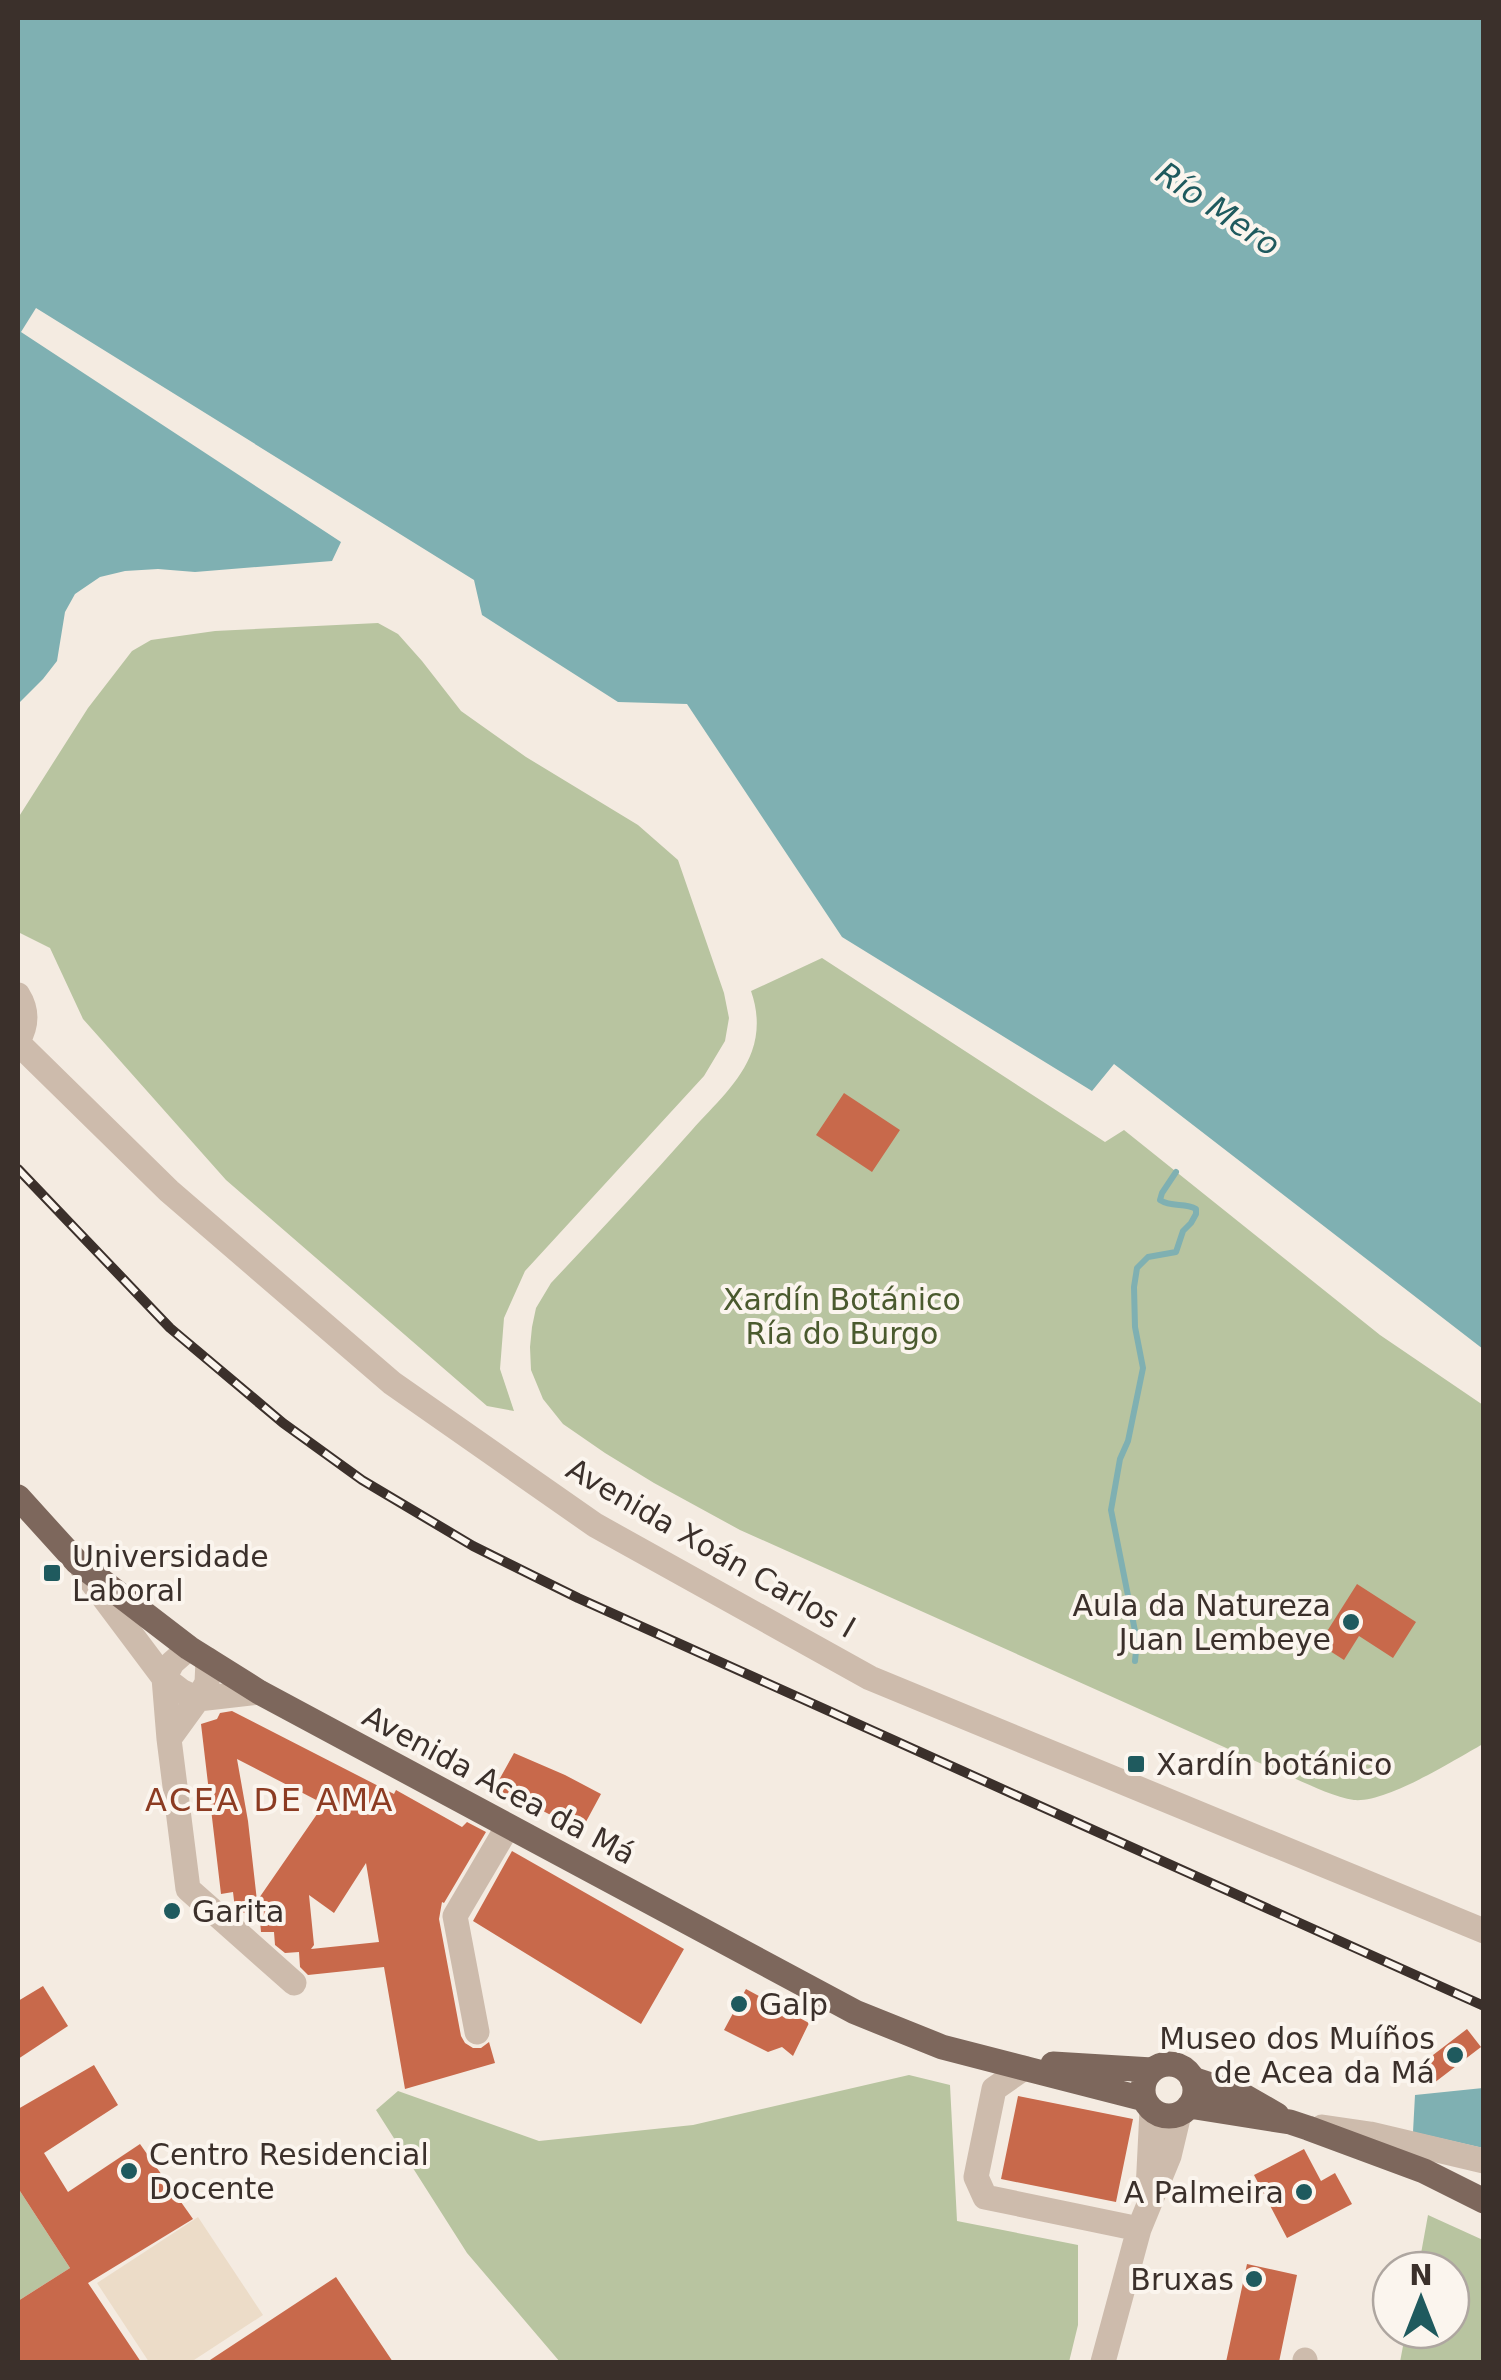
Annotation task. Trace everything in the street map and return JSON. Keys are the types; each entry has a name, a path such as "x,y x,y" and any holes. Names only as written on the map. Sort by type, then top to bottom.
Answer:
{"main road":[{"name":"Avenida Acea da Má","path":"18,1497 77,1562 199,1654 259,1692 855,2012 942,2047 993,2060"},
{"path":"993,2060 1148,2104 1165,2116 1184,2110 1290,2122"},
{"path":"993,2060 1152,2070"},
{"path":"1148,2104 1144,2083 1152,2070 1174,2065 1192,2079 1194,2093 1184,2110"},
{"path":"1192,2079 1244,2096 1290,2122 1398,2160 1484,2201"}],"street":[{"path":"18,996 26,1021 18,1042"},
{"name":"Avenida Xoán Carlos I","path":"18,1042 169,1192 392,1384 595,1525 870,1678 1484,1931"},
{"path":"77,1562 164,1678 180,1691 198,1699 259,1692"},
{"path":"169,1739 207,1683 199,1654 172,1663 164,1678 169,1739 188,1889 294,1983"},
{"path":"477,2032 455,1916 508,1826"},
{"path":"1024,2068 994,2088 976,2177 985,2197 1143,2220"},
{"path":"1143,2220 1148,2104"},
{"path":"1103,2362 1143,2220 1184,2110"},
{"path":"1290,2122 1370,2134 1484,2161"}],"green space":[{"path":"378,623 398,634 461,711 526,757 638,825 678,860 729,1018 725,1041 704,1076 525,1271 504,1318 500,1369 514,1411 487,1406 226,1180 83,1019 50,948 18,932 18,818 88,708 132,651 151,640 215,631"},
{"name":"Xardín Botánico Ría do Burgo","path":"822,958 1105,1142 1124,1130 1380,1335 1483,1405 1483,1744 1384,1795 1354,1800 1336,1796 740,1530 654,1483 563,1424 543,1399 531,1370 536,1308 551,1283 741,1073 756,1036 751,991"},
{"path":"909,2075 950,2085 957,2221 1078,2245 1078,2325 1069,2362 560,2362 467,2253 376,2110 398,2091 539,2141 693,2125"},
{"path":"18,2188 70,2268 18,2301"},
{"path":"1428,2215 1483,2240 1483,2362 1400,2362 1402,2350 1471,2350 1471,2250 1422,2250"}],"shaded area":[{"path":"198,2217 263,2315 191,2362 149,2362 97,2283"}],"water":[{"name":"Río Mero","path":"18,18 1483,18 1483,1349 1114,1064 1092,1091 842,937 687,704 618,702 482,615 474,580 36,308 21,332 341,542 332,561 195,572 125,571 100,577 75,594 65,612 57,661 18,704"},
{"path":"1483,2088 1483,2148 1413,2132 1415,2095"}],"building":[{"path":"844,1093 900,1130 872,1172 816,1135"},
{"path":"1357,1584 1416,1622 1393,1658 1359,1636 1344,1660 1319,1644"},
{"path":"232,1711 394,1794 396,1790 462,1827 467,1822 486,1832 442,1902 439,1919 461,2036 473,2048 489,2042 495,2063 405,2089 384,1967 308,1975 300,1967 299,1952 285,1953 275,1945 274,1932 261,1932 259,1911 240,1913 235,1909 233,1892 221,1894 201,1724 217,1719 220,1713","holes":["237,1759 324,1804 257,1901 248,1821","366,1863 379,1942 311,1949 314,1945 309,1895 334,1913"]},
{"path":"514,1753 601,1794 581,1831 494,1789"},
{"path":"512,1851 684,1949 641,2024 473,1921"},
{"path":"43,1986 68,2026 18,2059 18,2001"},
{"path":"746,1989 809,2023 793,2056 782,2047 768,2052 724,2030"},
{"path":"1467,2029 1481,2047 1434,2083 1420,2065"},
{"name":"Centro Residencial Docente","path":"94,2065 118,2105 44,2153 68,2192 140,2144 193,2219 88,2283 141,2362 18,2362 18,2301 70,2268 18,2188 18,2109"},
{"path":"1018,2096 1133,2119 1116,2202 1001,2179"},
{"name":"A Palmeira","path":"1304,2149 1321,2181 1335,2173 1352,2204 1287,2238 1254,2175"},
{"path":"1247,2264 1297,2275 1279,2362 1226,2362"},
{"path":"336,2277 393,2362 207,2362"}],"waterway":[{"path":"1135,1661 1137,1641 1111,1510 1143,1368 1135,1327 1137,1268 1148,1257 1176,1252 1183,1231 1196,1214 1192,1207 1160,1200 1176,1172"}],"railway":[{"path":"18,1169 170,1328 283,1423 362,1480 473,1546 578,1598 1484,2006"}],"place":[{"name":"Universidade Laboral","path":"52,1573"},
{"name":"Aula da Natureza Juan Lembeye","path":"1351,1622"},
{"name":"Xardín botánico","path":"1136,1764"},
{"name":"Garita","path":"172,1911"},
{"name":"Galp","path":"739,2004"},
{"name":"Museo dos Muíños de Acea da Má","path":"1455,2055"},
{"name":"Centro Residencial Docente","path":"129,2171"},
{"name":"A Palmeira","path":"1304,2192"},
{"name":"Bruxas","path":"1254,2279"}],"district":[{"name":"ACEA DE AMA","path":"270,1800"}]}
